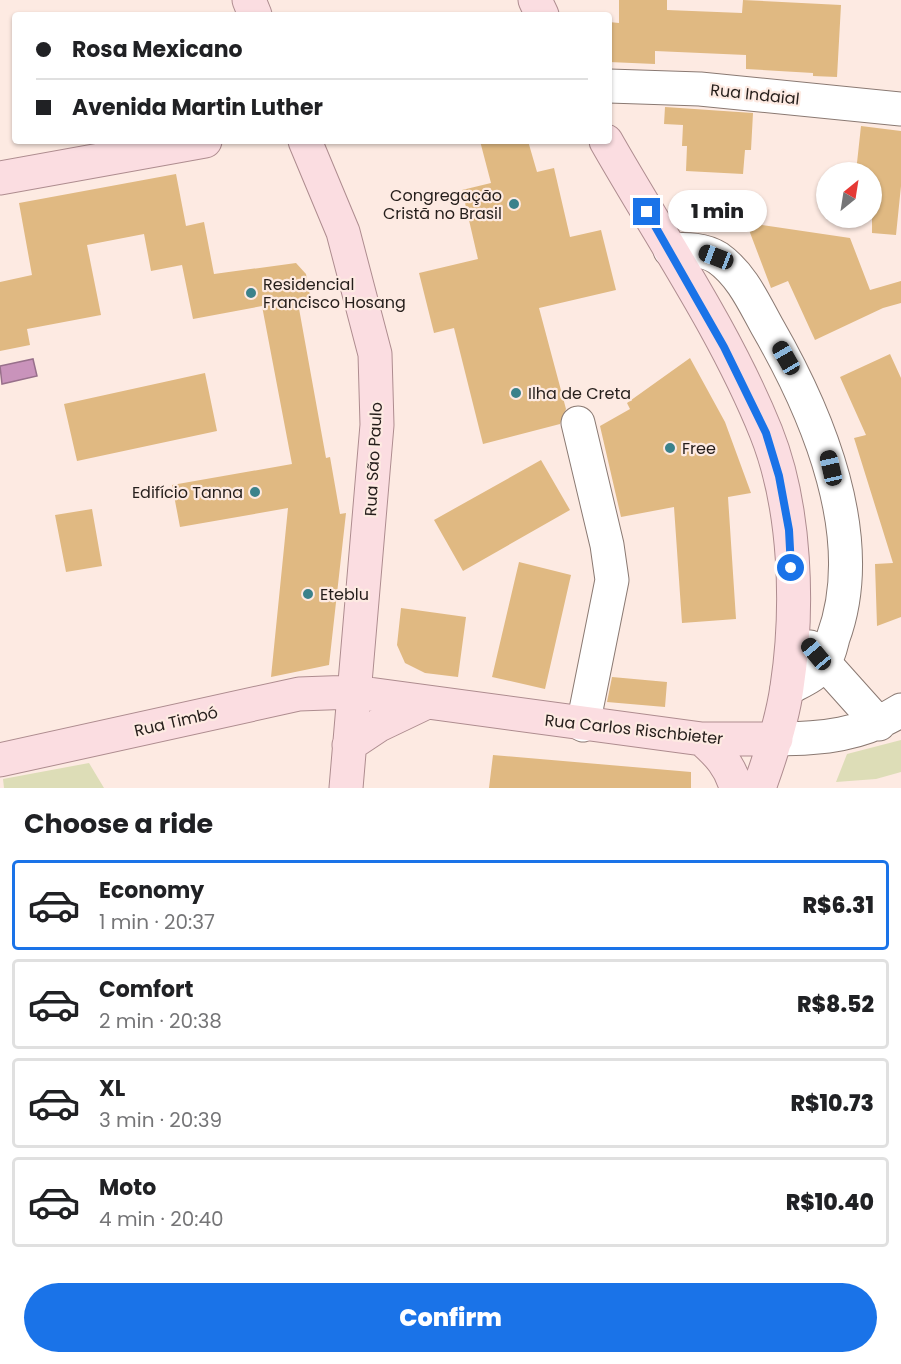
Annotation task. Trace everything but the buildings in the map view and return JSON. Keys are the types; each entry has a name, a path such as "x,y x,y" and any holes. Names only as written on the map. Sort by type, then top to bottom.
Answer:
{"main road":[{"path":"0,178 188,144"},
{"name":"Rua São Paulo","path":"306,144 343,232 375,354 377,425 346,788"},
{"path":"608,144 724,347 766,433 779,476 789,530 794,622 787,689 776,739 759,788"},
{"name":"Rua Carlos Rischbieter","path":"354,692 583,725 702,739 776,739"},
{"name":"Rua Timbó","path":"0,760 299,694 354,692"},
{"path":"349,745 379,725 425,703"},
{"path":"702,739 718,753 733,774 736,788"}],"street":[{"name":"Rua Indaial","path":"612,86 700,89 901,109"},
{"path":"670,250 701,251 716,257 732,270 786,358 826,448 841,510 847,591 843,611 824,663 810,676 787,689"},
{"path":"578,423 607,545 612,580 583,725"},
{"name":"Rua Carlos Rischbieter","path":"794,622 824,663 890,717"},
{"name":"Rua Carlos Rischbieter","path":"776,739 820,739 890,717"}],"green space":[{"path":"901,740 901,772 876,779 836,782 847,754"},
{"path":"89,763 104,788 4,788 3,779"}],"shaded area":[{"path":"33,359 37,376 2,384 0,366"}],"place":[{"name":"Congregação Cristã no Brasil","path":"514,204"},
{"name":"Residencial Francisco Hosang","path":"251,293"},
{"name":"Ilha de Creta","path":"516,393"},
{"name":"Free","path":"670,448"},
{"name":"Edifício Tanna","path":"255,492"},
{"name":"Eteblu","path":"308,594"}],"route":[{"path":"647,212 724,347 766,433 779,476 789,530 791,568"}]}
